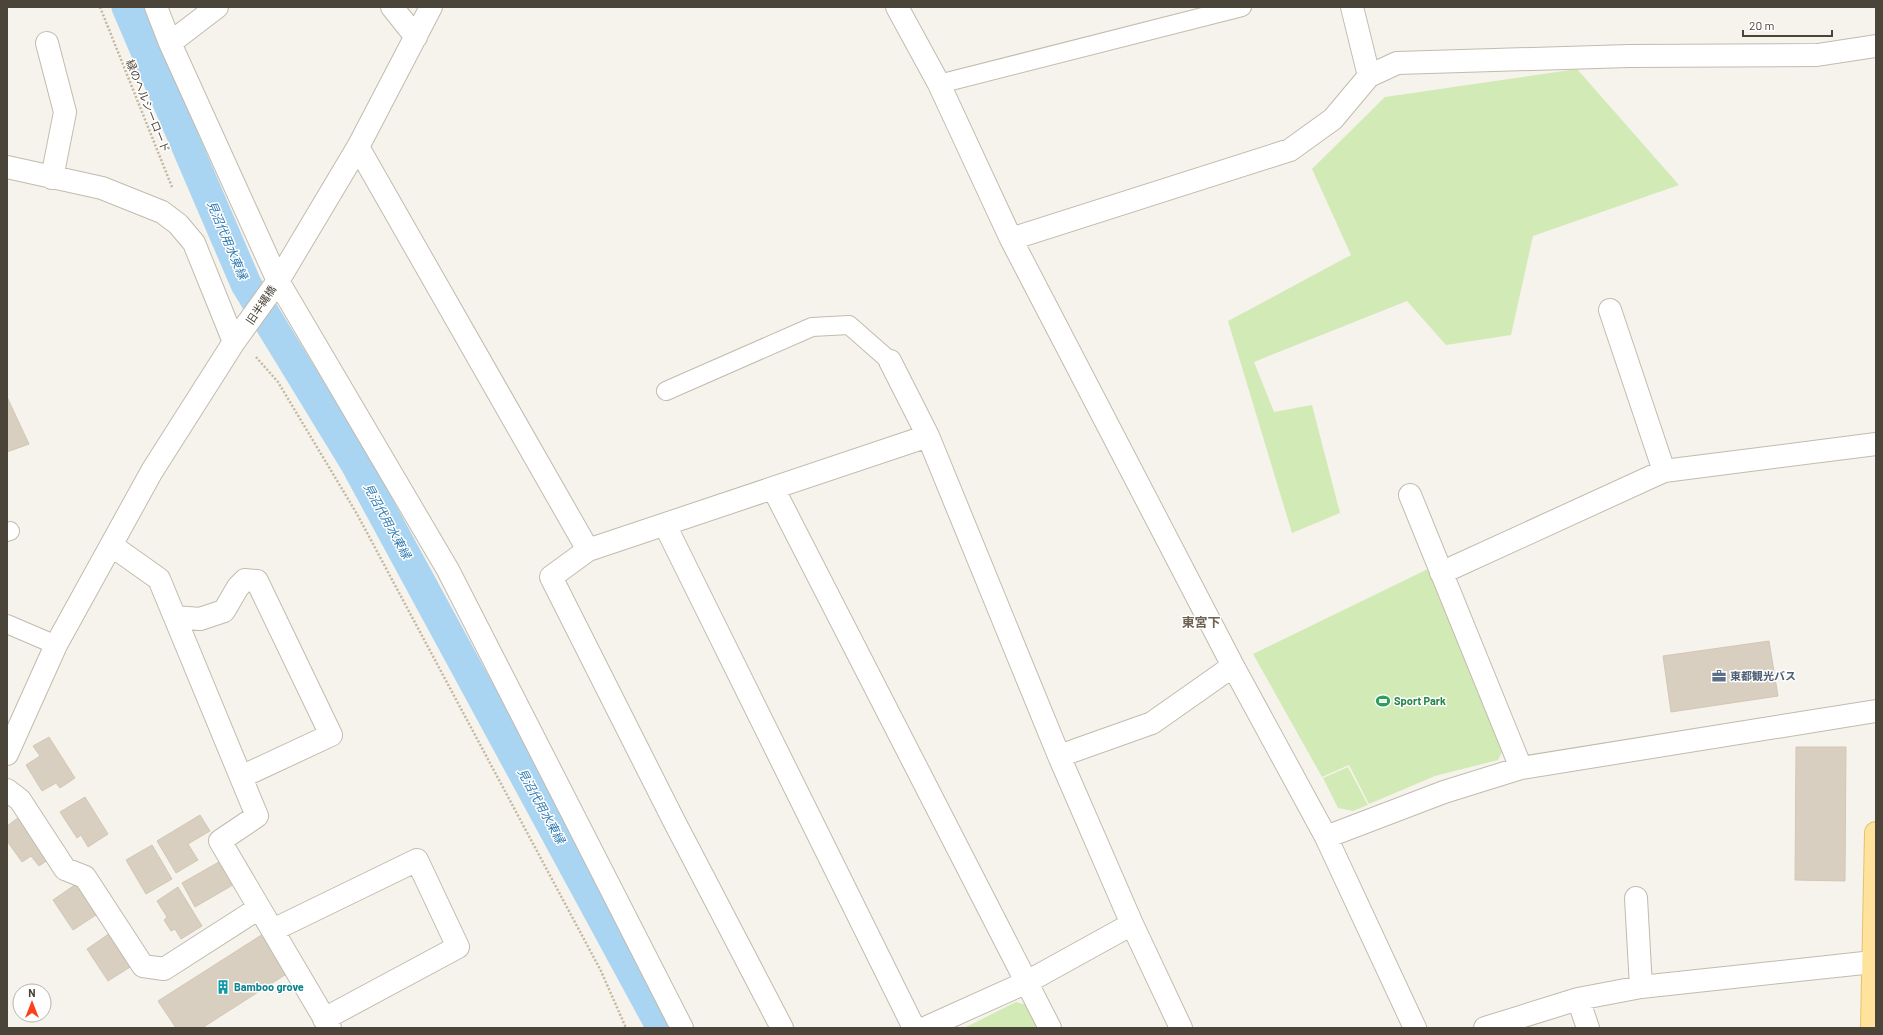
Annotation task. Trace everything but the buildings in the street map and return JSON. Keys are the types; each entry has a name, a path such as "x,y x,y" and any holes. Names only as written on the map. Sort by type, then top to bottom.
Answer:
{"main road":[{"path":"1872,1028 1876,833"}],"street":[{"path":"156,7 170,43 278,281 448,570 682,1028"},
{"path":"170,43 217,7"},
{"path":"392,7 416,37"},
{"name":"旧半縄橋","path":"7,754 56,645 152,471 240,336 278,281 358,147 431,7"},
{"path":"897,7 939,84 1012,239 1233,666 1326,837 1415,1028"},
{"path":"1352,7 1369,76"},
{"path":"48,43 65,112 52,178"},
{"path":"1012,239 1290,150 1333,119 1369,76 1397,63 1629,56 1817,55 1876,46"},
{"path":"358,147 588,550"},
{"path":"7,167 102,188 162,212 178,224 194,243 240,336"},
{"path":"1610,310 1664,471"},
{"path":"890,361 928,436 1060,756 1132,924 1181,1028"},
{"path":"782,1028 674,821 552,577 588,550 928,436"},
{"path":"1441,573 1664,471 1876,444"},
{"path":"773,488 1050,1028"},
{"path":"1410,495 1522,768"},
{"path":"665,525 914,1028"},
{"path":"111,545 159,579 257,816 220,841 327,1023 458,947 417,860 273,930"},
{"path":"175,617 200,619 224,611 238,587 246,580 257,581 331,735 241,777"},
{"path":"1060,756 1152,723 1233,666"},
{"path":"1326,837 1444,792 1522,768 1876,711"},
{"path":"7,790 20,800 65,869 85,877 143,966 164,969 259,908"},
{"path":"1636,898 1641,987"},
{"path":"925,1028 1027,982 1132,924"},
{"path":"1485,1028 1578,999 1641,987 1873,962"},
{"path":"1578,999 1588,1028"}],"lane":[{"path":"939,84 1242,7"},
{"path":"666,390 812,327 849,325 890,361"},
{"path":"7,624 56,645"}],"path":[{"name":"緑のヘルシーロード","path":"100,7 173,190"},
{"path":"252,355 259,359 278,382 357,514 597,964 626,1028"}],"green space":[{"path":"1577,69 1679,185 1533,236 1511,335 1446,345 1407,301 1254,362 1274,412 1312,405 1340,513 1292,533 1228,321 1351,255 1312,169 1385,97"},
{"name":"Sport Park","path":"1434,566 1504,748 1498,760 1435,776 1369,804 1349,765 1322,777 1253,654"},
{"path":"1348,767 1368,805 1353,811 1338,808 1323,778"},
{"path":"1016,1002 1027,1005 1038,1028 964,1028"}],"waterway":[{"name":"見沼代用水東縁","path":"127,7 246,284 356,464 662,1028"}],"place":[{"name":"東都観光バス","path":"1719,676"},
{"name":"Sport Park","path":"1383,701"},
{"name":"Bamboo grove","path":"223,987"}],"district":[{"name":"東宮下","path":"1201,622"}]}
